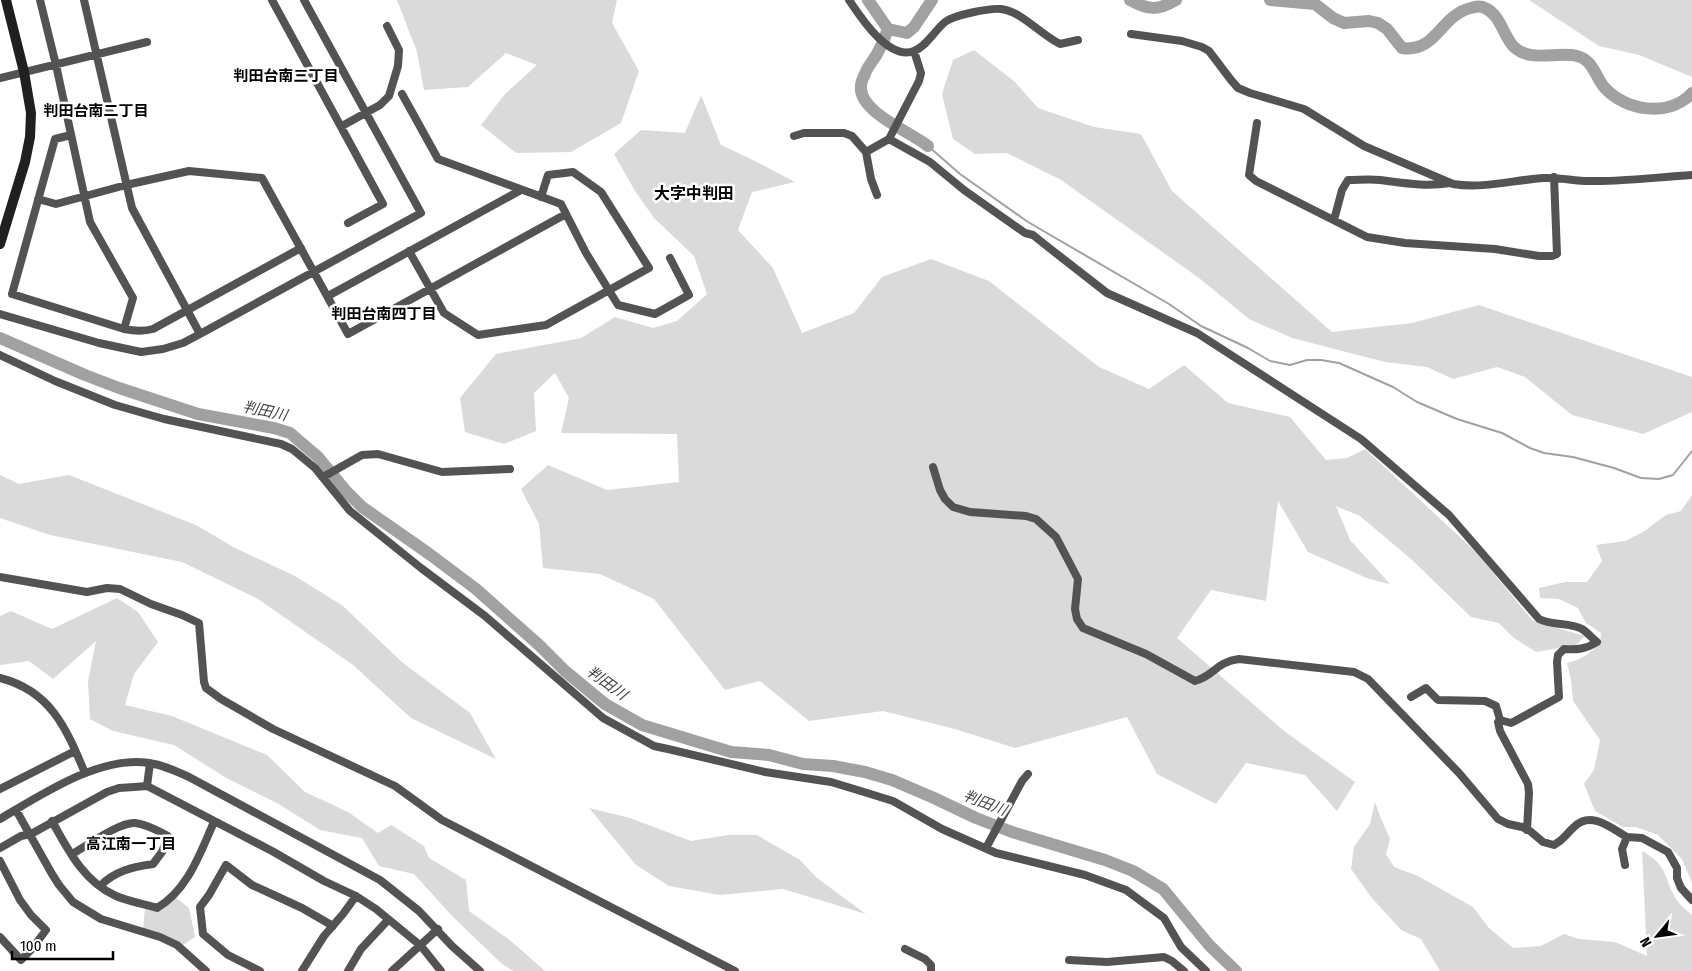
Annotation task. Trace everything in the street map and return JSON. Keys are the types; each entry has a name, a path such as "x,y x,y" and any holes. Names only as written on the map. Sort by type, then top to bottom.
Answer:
{"street":[{"path":"0,244 25,162 32,113 6,0"},
{"path":"40,0 56,64 90,222 133,298 124,329"},
{"path":"84,0 132,208 200,334"},
{"path":"272,0 383,204 348,223"},
{"path":"0,314 106,345 141,352 163,349 200,334 421,213 304,0"},
{"path":"850,0 866,24 890,48 898,52 914,51 945,21 954,17 998,8 1008,10 1060,44 1078,40"},
{"path":"342,126 380,106 393,88 398,66 399,50 387,26"},
{"path":"1131,34 1182,41 1202,47 1209,51 1238,88 1304,109 1364,146 1451,183 1466,186 1554,177 1590,181 1692,175"},
{"path":"0,78 147,42"},
{"path":"866,152 889,139 919,81 921,73 914,51"},
{"path":"402,94 438,159 561,204 618,305 655,314 689,295 670,258"},
{"path":"1257,123 1249,175 1256,181 1367,237 1390,241 1495,249 1539,256 1552,256 1557,254 1554,177"},
{"path":"794,136 804,133 844,132 852,136 866,152 871,179 877,195"},
{"path":"71,135 55,140 12,294 124,329 145,331 153,329 301,248"},
{"path":"889,139 930,162 996,213 1048,246 1107,293 1197,333 1361,439 1449,515 1539,619 1582,629 1597,642 1584,648 1564,649 1558,655 1559,697 1515,722 1511,723 1500,720"},
{"path":"38,199 56,204 126,185 189,171 262,178 348,334 566,214"},
{"path":"410,251 444,313 478,335 546,325 649,268 601,192 573,172 548,176 541,197"},
{"path":"1334,220 1342,190 1348,180 1378,180 1416,185 1451,183"},
{"path":"328,296 521,190"},
{"path":"0,355 114,406 164,419 281,444 292,449 324,476 350,510 420,568 485,616 583,703 603,718 654,746 766,772 831,782 893,801 942,829 996,853 1085,875 1126,890 1164,918 1181,947 1206,971"},
{"path":"324,476 362,455 369,454 385,456 442,472 510,469"},
{"path":"933,467 940,490 953,507 970,512 1026,516 1036,519 1056,537 1078,579 1075,608 1083,628 1146,654 1195,681 1205,678 1218,666 1228,661 1239,659 1354,672 1368,679 1453,767 1498,818 1527,830 1543,842 1554,845 1564,839 1575,826 1584,820 1594,819 1627,837 1642,838 1668,852 1677,868 1677,878 1681,888 1692,900"},
{"path":"0,577 87,592 107,588 120,589 151,604 199,623 204,682 206,688 221,699 273,729 395,786 442,820 735,971"},
{"path":"0,678 22,686 48,704 58,716 85,772"},
{"path":"1411,697 1426,688 1438,700 1485,701 1496,706 1500,720 1498,722 1500,731 1528,784 1530,792 1527,830"},
{"path":"0,790 75,751"},
{"path":"0,819 85,772 120,763 150,763 168,768 189,777 380,880 419,911 452,946 480,971"},
{"path":"146,786 150,763"},
{"path":"986,848 1028,774"},
{"path":"0,848 21,836 31,834 107,792 119,788 146,786 356,896 376,909 421,946 441,971"},
{"path":"16,810 59,886 73,902 101,919 160,937 177,945 206,971"},
{"path":"52,821 79,866 100,886 118,897 156,908 173,896 192,870 214,822"},
{"path":"72,854 122,826 133,823 144,825 168,836 162,852 152,864 135,866 119,872 100,886"},
{"path":"1625,865 1622,849 1627,837"},
{"path":"0,861 20,900 31,915 46,930 32,950 21,960 0,937"},
{"path":"260,971 228,955 203,934 200,907 210,895 226,865 252,885 302,908 333,926"},
{"path":"302,971 317,946 356,896"},
{"path":"348,971 361,948 388,920"},
{"path":"392,971 438,929"},
{"path":"905,949 925,959 931,965 931,971"},
{"path":"1069,960 1107,962 1164,958 1172,961 1184,971"}],"shaded area":[{"path":"397,0 617,0 612,23 639,71 621,123 571,152 516,153 481,125 505,94 537,65 506,53 468,87 424,90 417,52"},
{"path":"1529,0 1692,0 1692,77 1639,55 1599,46"},
{"path":"974,50 1015,82 1038,108 1094,127 1141,134 1172,191 1332,332 1412,323 1479,305 1692,377 1692,412 1643,434 1572,415 1525,377 1497,367 1453,379 1427,367 1385,362 1292,338 1249,319 1199,278 1061,180 1007,153 975,154 953,139 942,94 953,60"},
{"path":"701,95 721,145 795,182 752,192 738,230 773,268 802,333 854,313 882,277 931,259 989,281 1099,367 1149,389 1184,365 1228,403 1290,417 1326,460 1347,458 1365,449 1476,552 1533,621 1585,636 1576,645 1536,652 1514,638 1499,623 1471,617 1411,559 1360,516 1336,506 1350,540 1390,584 1369,579 1308,552 1278,501 1266,601 1211,590 1177,638 1284,731 1355,782 1337,811 1305,775 1246,763 1216,804 1157,774 1127,717 1015,748 955,729 883,711 809,721 760,681 725,690 654,599 600,574 543,568 539,524 521,489 548,465 607,490 679,482 677,434 561,433 569,398 555,373 534,393 536,431 504,444 465,432 460,398 496,354 581,338 615,317 653,328 677,321 707,294 694,256 654,218 635,191 614,154 641,130 685,133"},
{"path":"0,475 19,484 69,475 196,525 235,548 295,576 343,606 403,663 470,713 496,759 411,718 353,665 258,599 182,562 50,535 0,518"},
{"path":"1692,495 1692,883 1682,859 1658,835 1636,827 1623,827 1595,811 1584,784 1594,770 1600,740 1573,701 1567,663 1585,656 1593,650 1600,643 1601,633 1586,623 1578,608 1559,599 1540,598 1539,588 1565,582 1587,582 1602,561 1596,545 1625,541 1643,532 1666,515 1681,511"},
{"path":"117,598 138,612 158,642 134,674 125,705 172,716 267,755 305,792 348,812 378,833 391,825 424,846 429,858 466,880 469,911 511,941 545,971 513,971 501,963 454,918 414,874 379,866 362,838 320,830 277,803 228,779 174,745 113,731 90,719 88,681 96,641 53,679 29,661 0,665 0,616 11,611 52,629"},
{"path":"1375,802 1390,839 1386,854 1394,867 1418,876 1473,907 1489,928 1513,948 1541,946 1564,934 1579,939 1615,942 1647,956 1642,851 1658,863 1674,896 1692,915 1692,971 1440,971 1421,939 1401,930 1371,897 1351,869 1354,847 1370,824"},
{"path":"589,808 630,818 691,841 728,835 757,835 800,860 817,878 866,914 783,889 720,895 669,886 636,865"},
{"path":"175,897 189,908 195,937 183,945 143,930 145,908 160,909"}],"waterway":[{"path":"868,0 888,29"},
{"path":"888,29 907,33 914,27 932,0"},
{"path":"1130,0 1142,6 1153,8 1164,6 1176,0"},
{"path":"1270,0 1315,4 1333,18 1344,23 1369,21 1378,23 1387,29 1402,48 1414,48 1423,45 1452,18 1461,12 1478,6 1485,8 1495,16 1510,42 1521,52 1536,56 1569,55 1582,58 1587,61 1604,87 1623,102 1647,108 1660,108 1672,106 1692,93"},
{"path":"888,29 880,48 862,80 862,95 876,113 928,146"},
{"path":"928,146 960,174 1028,222 1169,304 1201,326 1248,348 1270,361 1290,365 1307,360 1339,363 1393,387 1417,402 1457,419 1502,433 1530,448 1544,453 1573,457 1614,468 1641,478 1659,479 1673,475 1692,451"},
{"name":"判田川","path":"0,338 85,375 198,414 274,428 290,433 318,457 362,507 476,589 539,645 565,671 605,704 642,725 731,752 769,755 803,764 833,766 865,772 892,780 1012,832 1105,860 1133,871 1163,889 1209,945 1236,971"}],"district":[{"name":"判田台南三丁目","path":"286,76"},
{"name":"判田台南二丁目","path":"96,111"},
{"name":"大字中判田","path":"694,193"},
{"name":"判田台南四丁目","path":"384,314"},
{"name":"高江南一丁目","path":"131,844"}]}
